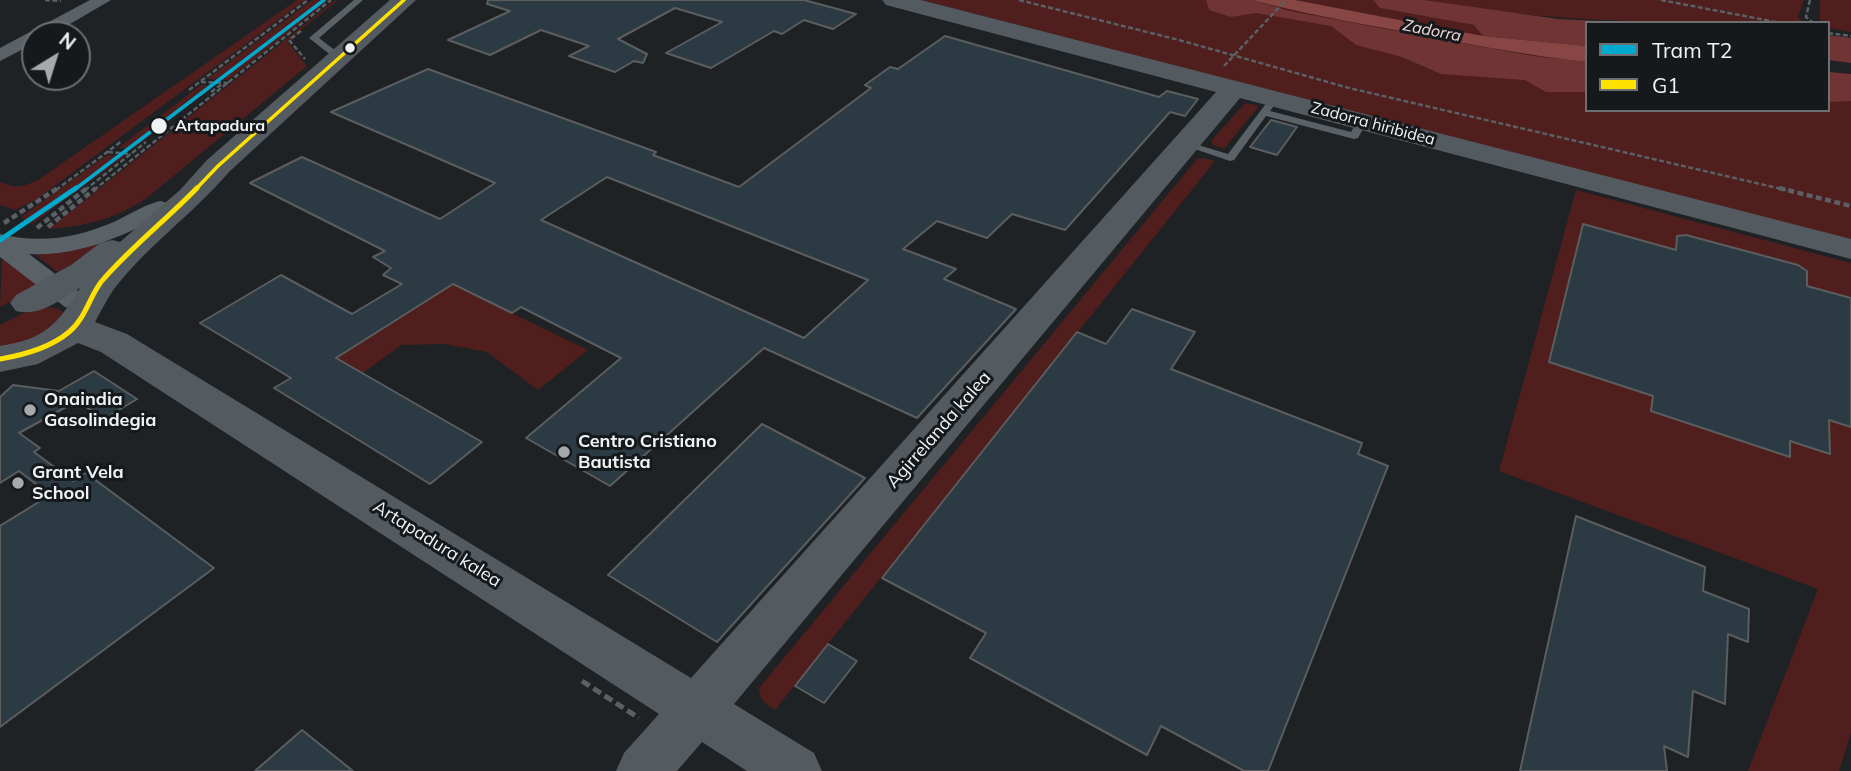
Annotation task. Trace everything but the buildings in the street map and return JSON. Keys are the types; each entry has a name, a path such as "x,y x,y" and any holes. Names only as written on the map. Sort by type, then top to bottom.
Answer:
{"main road":[{"path":"52,308 99,285 134,246 191,197 218,166 404,0"},
{"name":"Zadorra hiribidea","path":"894,0 1258,100 1362,122 1851,249"},
{"name":"Agirrelanda kalea","path":"643,771 1185,145 1258,100"},
{"path":"0,359 25,355 43,348 52,308 83,272 178,192 218,166"},
{"name":"Artapadura kalea","path":"52,308 114,343 795,771"}],"street":[{"path":"64,21 103,0"},
{"path":"0,55 21,44"},
{"path":"6,237 65,245 92,239 160,208"},
{"path":"6,237 52,308"}],"lane":[{"path":"340,58 313,38 359,0"}],"path":[{"path":"189,90 308,0"},
{"path":"6,237 46,228 331,0"},
{"path":"1019,0 1179,40 1349,88 1594,143 1851,206"},
{"path":"1246,43 1286,0"},
{"path":"1661,0 1771,21"},
{"path":"1810,0 1806,17 1811,21"},
{"path":"1830,33 1851,36"},
{"path":"200,82 230,83"},
{"path":"211,92 223,83"},
{"path":"6,237 42,200 122,141"},
{"path":"6,237 42,225 146,142"},
{"path":"107,152 131,154"},
{"path":"0,216 6,237"},
{"path":"581,680 639,718"}],"shaded area":[{"path":"297,0 305,0 37,199 15,210 0,205 0,182 21,186 41,178"},
{"path":"312,0 329,0 228,80 207,79"},
{"path":"338,0 287,41 307,66 148,197 125,211 101,220 49,229"},
{"path":"922,0 1252,0 1470,44 1585,62 1585,112 1830,112 1830,72 1851,74 1851,241"},
{"path":"1206,0 1252,0 1290,11 1428,37 1533,56 1585,62 1585,92 1546,92 1525,80 1441,74 1402,57 1356,45 1331,26 1256,13 1231,17 1209,10"},
{"path":"1295,0 1373,0 1380,8 1475,25 1483,36"},
{"path":"1373,0 1424,0 1558,19 1600,21 1585,21 1585,46 1483,36 1474,25 1380,8"},
{"path":"1424,0 1804,0 1798,17 1803,21 1638,21 1566,18"},
{"path":"1820,0 1851,0 1851,32 1830,28 1830,21 1820,19"},
{"path":"1830,35 1851,38 1851,63 1830,60"},
{"path":"1830,72 1851,74 1851,101 1830,102"},
{"path":"201,85 215,85 133,149 118,148"},
{"path":"1245,103 1259,106 1224,149 1213,145 1211,141"},
{"path":"107,155 125,156 32,224 21,217"},
{"path":"1197,159 1215,161 775,710 769,706 762,698 759,688"},
{"path":"1576,190 1851,263 1851,733 1839,771 1748,771 1818,589 1499,471"},
{"path":"104,241 59,273 36,255"},
{"path":"2,259 39,284 35,289 0,307"},
{"path":"406,262 588,350 538,390 487,352 444,344 401,345 363,373 350,366 297,402 284,391 444,289"},
{"path":"46,307 59,309 66,315 37,342 0,347 0,325 30,310"}],"water":[{"name":"Zadorra","path":"1252,0 1295,0 1483,36 1585,46 1585,62 1470,44"}],"tram line":[{"name":"T2","path":"0,240 61,200 324,0"}],"transit line":[{"name":"G1","path":"0,359 36,350 69,332 101,283 129,252 218,166 404,0"}],"place":[{"name":"Artapadura","path":"159,126"},
{"name":"Onaindia Gasolindegia","path":"30,410"},
{"name":"Centro Cristiano Bautista","path":"564,452"},
{"name":"Grant Vela School","path":"18,483"}]}
